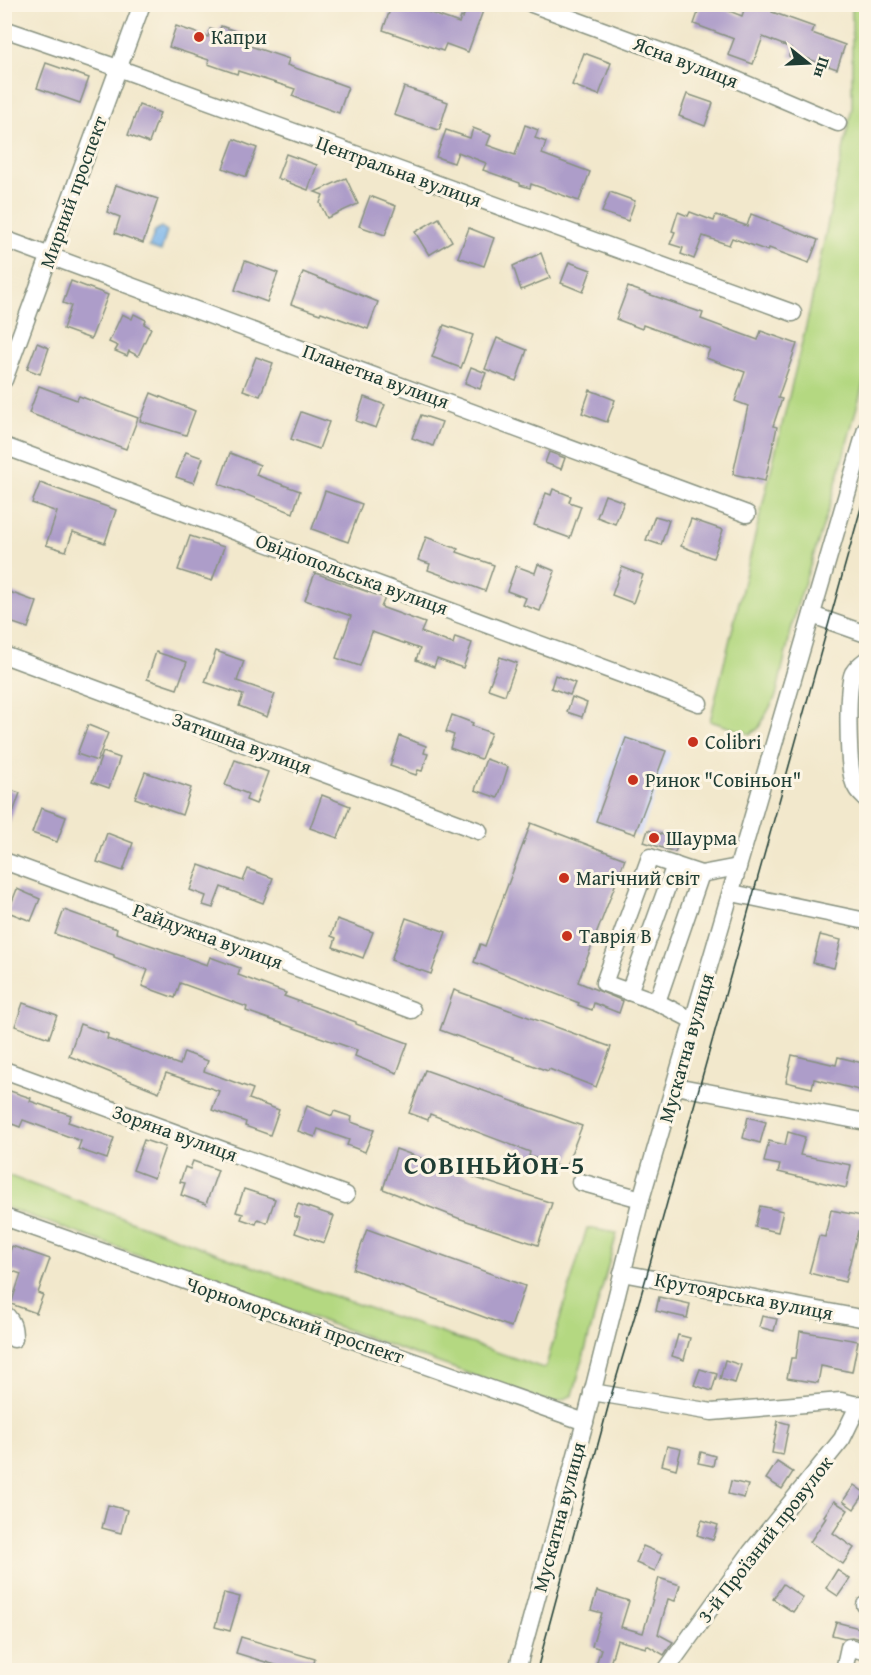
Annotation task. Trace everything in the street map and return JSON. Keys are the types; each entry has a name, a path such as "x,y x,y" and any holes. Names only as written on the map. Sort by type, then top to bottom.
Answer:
{"street":[{"name":"Мирний проспект","path":"4,380 142,4"},
{"name":"Ясна вулиця","path":"532,4 730,77 838,123"},
{"name":"Центральна вулиця","path":"4,29 118,68 793,313"},
{"name":"Планетна вулиця","path":"4,239 747,514"},
{"name":"Мускатна вулиця","path":"518,1671 585,1422 641,1199 867,429"},
{"name":"Овідіопольська вулиця","path":"4,446 699,702"},
{"path":"812,615 867,634"},
{"name":"Затишна вулиця","path":"4,655 479,831"},
{"path":"867,660 854,671 849,685 850,762 853,781 858,791 867,799"},
{"path":"694,1022 657,1002 604,982 650,857 701,874 738,867"},
{"name":"Райдужна вулиця","path":"4,861 412,1010"},
{"path":"629,992 675,866"},
{"path":"657,1002 701,874"},
{"path":"732,894 867,921"},
{"name":"Зоряна вулиця","path":"4,1070 346,1195"},
{"path":"675,1086 867,1122"},
{"path":"580,1182 641,1199"},
{"name":"Чорноморський проспект","path":"4,1217 585,1422"},
{"name":"Крутоярська вулиця","path":"622,1273 867,1319"},
{"path":"4,1313 11,1320 14,1339"},
{"path":"592,1392 712,1412 842,1401 863,1406"},
{"name":"3-й Проїзний провулок","path":"666,1671 751,1552 842,1439 863,1406"},
{"path":"844,1671 849,1647 867,1652"}],"shaded area":[{"name":"Ринок \"Совіньон\"","path":"623,734 671,752 640,837 591,820"}],"green space":[{"path":"852,5 866,5 866,374 830,505 796,609 776,696 758,729 750,734 710,721 807,322 852,108"},
{"path":"4,1174 319,1291 543,1368 546,1366 587,1228 617,1233 573,1395 553,1404 5,1207"}],"water":[{"path":"161,227 167,231 161,251 149,247 155,231"}],"building":[{"path":"392,4 405,4 459,23 466,8 472,10 474,4 484,8 468,52 446,44 443,51 383,30"},
{"path":"701,4 711,4 742,16 746,4 759,4 773,10 772,12 814,27 812,33 845,45 837,69 803,57 802,61 789,56 791,48 763,37 753,64 728,55 734,39 694,24"},
{"path":"176,26 208,37 210,29 219,32 221,26 250,36 247,45 289,59 287,65 348,87 339,113 292,96 295,89 238,71 237,74 208,64 209,60 169,47"},
{"path":"584,53 611,63 599,95 572,85"},
{"path":"46,63 89,78 80,103 37,88"},
{"path":"404,87 448,102 439,130 394,115"},
{"path":"687,94 713,103 705,126 679,116"},
{"path":"139,105 160,113 149,143 128,135"},
{"path":"525,125 538,130 535,138 546,142 542,154 590,172 579,201 531,184 530,188 520,185 520,183 483,170 486,163 458,152 454,163 436,157 446,130 470,138 473,128 491,135 487,145 515,155"},
{"path":"234,139 257,148 246,177 223,168"},
{"path":"286,154 317,165 308,190 277,178"},
{"path":"346,178 358,204 327,218 320,203 323,195 315,192"},
{"path":"116,185 158,199 143,243 115,233 120,217 107,212"},
{"path":"610,192 635,201 628,221 602,212"},
{"path":"370,196 396,206 385,235 359,226"},
{"path":"678,212 688,216 690,212 714,221 716,215 747,226 751,214 818,240 809,263 769,248 768,251 732,238 729,245 703,236 694,259 681,254 683,248 670,244 675,232 672,231"},
{"path":"439,218 452,241 429,255 415,232"},
{"path":"469,228 494,238 484,266 458,257"},
{"path":"541,253 550,278 521,290 513,266"},
{"path":"245,261 278,273 267,302 235,290"},
{"path":"569,262 591,270 583,292 561,283"},
{"path":"303,272 378,302 368,329 291,304"},
{"path":"71,281 108,295 91,339 63,329 71,306 63,303"},
{"path":"628,287 703,313 701,319 758,340 761,331 797,344 778,398 782,399 773,426 777,427 765,481 733,474 748,406 735,401 745,372 706,358 710,349 643,325 642,329 616,319"},
{"path":"122,314 132,319 134,314 146,320 144,324 151,328 138,356 129,351 127,356 115,351 118,346 109,342"},
{"path":"444,325 473,335 461,368 432,357"},
{"path":"497,338 527,350 516,381 485,369"},
{"path":"37,343 49,348 40,374 27,369"},
{"path":"256,357 273,363 260,396 243,390"},
{"path":"471,367 486,373 480,389 465,383"},
{"path":"39,386 77,400 79,396 138,418 126,449 29,413"},
{"path":"590,390 615,400 607,422 582,413"},
{"path":"151,393 195,411 186,435 140,421"},
{"path":"364,397 385,405 376,428 356,421"},
{"path":"301,412 329,422 319,449 291,439"},
{"path":"421,415 442,422 433,446 412,438"},
{"path":"186,452 203,458 194,483 176,477"},
{"path":"549,452 565,458 561,469 545,463"},
{"path":"230,453 260,465 256,475 300,491 293,513 219,484"},
{"path":"40,483 116,510 105,543 73,532 66,551 46,545 57,512 32,503"},
{"path":"553,489 571,496 569,502 581,506 570,538 534,525 546,493 551,495"},
{"path":"325,491 362,504 348,542 312,529"},
{"path":"605,495 624,502 615,524 597,517"},
{"path":"655,516 669,520 661,545 646,540"},
{"path":"691,519 723,530 713,558 681,546"},
{"path":"190,536 224,547 212,581 178,570"},
{"path":"426,537 458,549 457,552 494,565 485,591 428,570 430,564 418,560"},
{"path":"538,564 555,571 540,611 523,605 526,598 507,591 516,566 535,573"},
{"path":"622,567 643,575 633,603 612,595"},
{"path":"315,573 385,598 381,607 425,623 421,632 453,644 455,637 472,643 463,668 437,659 434,667 416,660 420,649 372,632 360,666 336,658 351,616 305,600"},
{"path":"4,590 37,602 28,628 4,620"},
{"path":"216,651 244,661 237,681 275,694 267,717 239,706 243,695 205,682"},
{"path":"156,652 187,662 177,689 147,679"},
{"path":"500,657 517,663 505,695 488,689"},
{"path":"555,675 575,683 570,695 551,688"},
{"path":"572,697 587,703 582,717 567,712"},
{"path":"452,715 491,733 481,759 450,748 454,735 446,732"},
{"path":"88,725 108,733 97,761 77,754"},
{"path":"400,736 426,746 424,753 428,754 422,771 418,770 416,775 390,766"},
{"name":"Ринок \"Совіньон\"","path":"626,738 666,751 635,834 596,821"},
{"path":"103,752 120,758 109,788 92,782"},
{"path":"486,759 508,767 498,798 475,790"},
{"path":"235,760 268,772 256,804 246,800 248,794 225,785"},
{"path":"145,772 191,788 182,815 135,798"},
{"path":"4,788 20,793 6,832 4,832"},
{"path":"322,795 350,806 338,838 310,828"},
{"path":"41,808 66,817 57,842 32,833"},
{"name":"Магічний світ","path":"531,823 625,859 578,982 623,1001 619,1013 594,1003 592,1010 474,962 480,944 485,946"},
{"path":"648,830 680,840 675,852 644,842"},
{"path":"107,833 133,843 123,871 97,862"},
{"path":"199,865 243,881 248,869 273,878 263,903 221,887 213,908 203,905 206,896 190,890"},
{"path":"17,889 40,899 31,921 8,912"},
{"path":"64,910 117,929 116,933 207,965 210,957 240,968 238,975 286,993 284,996 408,1043 397,1073 355,1056 357,1050 246,1011 247,1007 180,983 175,998 142,986 148,970 55,934"},
{"path":"406,918 446,932 431,974 391,960"},
{"path":"337,919 373,932 363,958 333,947 336,938 331,936"},
{"path":"820,935 841,940 834,968 813,963"},
{"path":"454,990 611,1047 596,1087 440,1030"},
{"path":"23,1003 57,1015 49,1038 15,1026"},
{"path":"80,1024 108,1034 107,1039 180,1065 184,1052 208,1061 204,1071 253,1089 249,1099 279,1110 270,1135 245,1126 246,1122 212,1110 219,1091 166,1073 159,1092 69,1056"},
{"path":"792,1055 836,1065 838,1057 867,1064 867,1092 814,1079 812,1088 786,1082"},
{"path":"425,1070 582,1126 565,1169 529,1156 530,1152 430,1114 428,1120 409,1113"},
{"path":"4,1089 71,1115 68,1122 114,1138 107,1159 78,1149 81,1141 23,1120 20,1127 4,1121"},
{"path":"307,1106 332,1116 334,1111 352,1117 351,1122 374,1130 365,1152 347,1145 349,1140 318,1129 315,1137 298,1131"},
{"path":"748,1117 766,1122 760,1143 743,1138"},
{"path":"788,1132 805,1137 800,1155 851,1165 846,1188 778,1172 780,1165 764,1162 769,1141 785,1145"},
{"path":"144,1140 165,1147 154,1178 133,1170"},
{"path":"396,1149 552,1203 538,1245 383,1189"},
{"path":"193,1161 218,1170 206,1204 181,1195 185,1183 180,1182 185,1167 190,1169"},
{"path":"244,1189 275,1199 267,1223 258,1219 256,1224 241,1219 243,1214 236,1212"},
{"path":"298,1204 334,1216 324,1243 295,1233 300,1218 294,1216"},
{"path":"760,1206 783,1211 778,1232 755,1227"},
{"path":"831,1210 867,1217 865,1232 858,1231 845,1282 809,1273 819,1236 825,1237"},
{"path":"367,1229 525,1286 511,1327 353,1269"},
{"path":"12,1246 50,1259 38,1293 43,1295 36,1313 11,1304 21,1274 4,1268"},
{"path":"659,1297 690,1304 687,1318 656,1311"},
{"path":"762,1316 777,1319 774,1331 759,1327"},
{"path":"800,1331 858,1341 852,1372 821,1366 818,1383 787,1378 791,1358 796,1358"},
{"path":"678,1335 690,1338 684,1360 672,1356"},
{"path":"725,1360 741,1365 735,1383 720,1379"},
{"path":"700,1369 717,1374 712,1391 694,1385"},
{"path":"778,1421 789,1424 783,1455 772,1453"},
{"path":"667,1446 681,1449 676,1469 662,1465"},
{"path":"701,1452 715,1456 713,1466 698,1463"},
{"path":"777,1462 793,1472 782,1489 766,1479"},
{"path":"731,1481 748,1485 744,1498 728,1494"},
{"path":"854,1485 865,1493 854,1509 843,1501"},
{"path":"834,1501 848,1510 833,1533 854,1548 843,1564 810,1542"},
{"path":"108,1505 127,1510 121,1533 102,1528"},
{"path":"702,1520 718,1525 713,1540 697,1535"},
{"path":"643,1546 662,1554 655,1571 636,1563"},
{"path":"837,1570 850,1579 838,1596 826,1588"},
{"path":"659,1578 680,1585 675,1601 668,1599 658,1634 673,1642 664,1655 647,1645 646,1648 617,1640 608,1671 594,1671 601,1649 592,1646 602,1613 591,1610 597,1591 629,1601 621,1627 643,1633"},
{"path":"783,1584 803,1598 793,1612 773,1599"},
{"path":"224,1593 240,1597 230,1631 215,1627"},
{"path":"836,1622 867,1630 867,1641 832,1635"},
{"path":"241,1637 315,1659 312,1671 295,1671 236,1653"}],"tram line":[{"path":"537,1670 611,1396 866,490"}],"place":[{"name":"Капри","path":"199,37"},
{"name":"Colibri","path":"693,742"},
{"name":"Ринок \"Совіньон\"","path":"633,780"},
{"name":"Шаурма","path":"654,838"},
{"name":"Магічний світ","path":"564,878"},
{"name":"Таврія В","path":"567,936"}],"district":[{"name":"СОВІНЬЙОН-5","path":"495,1165"}]}
